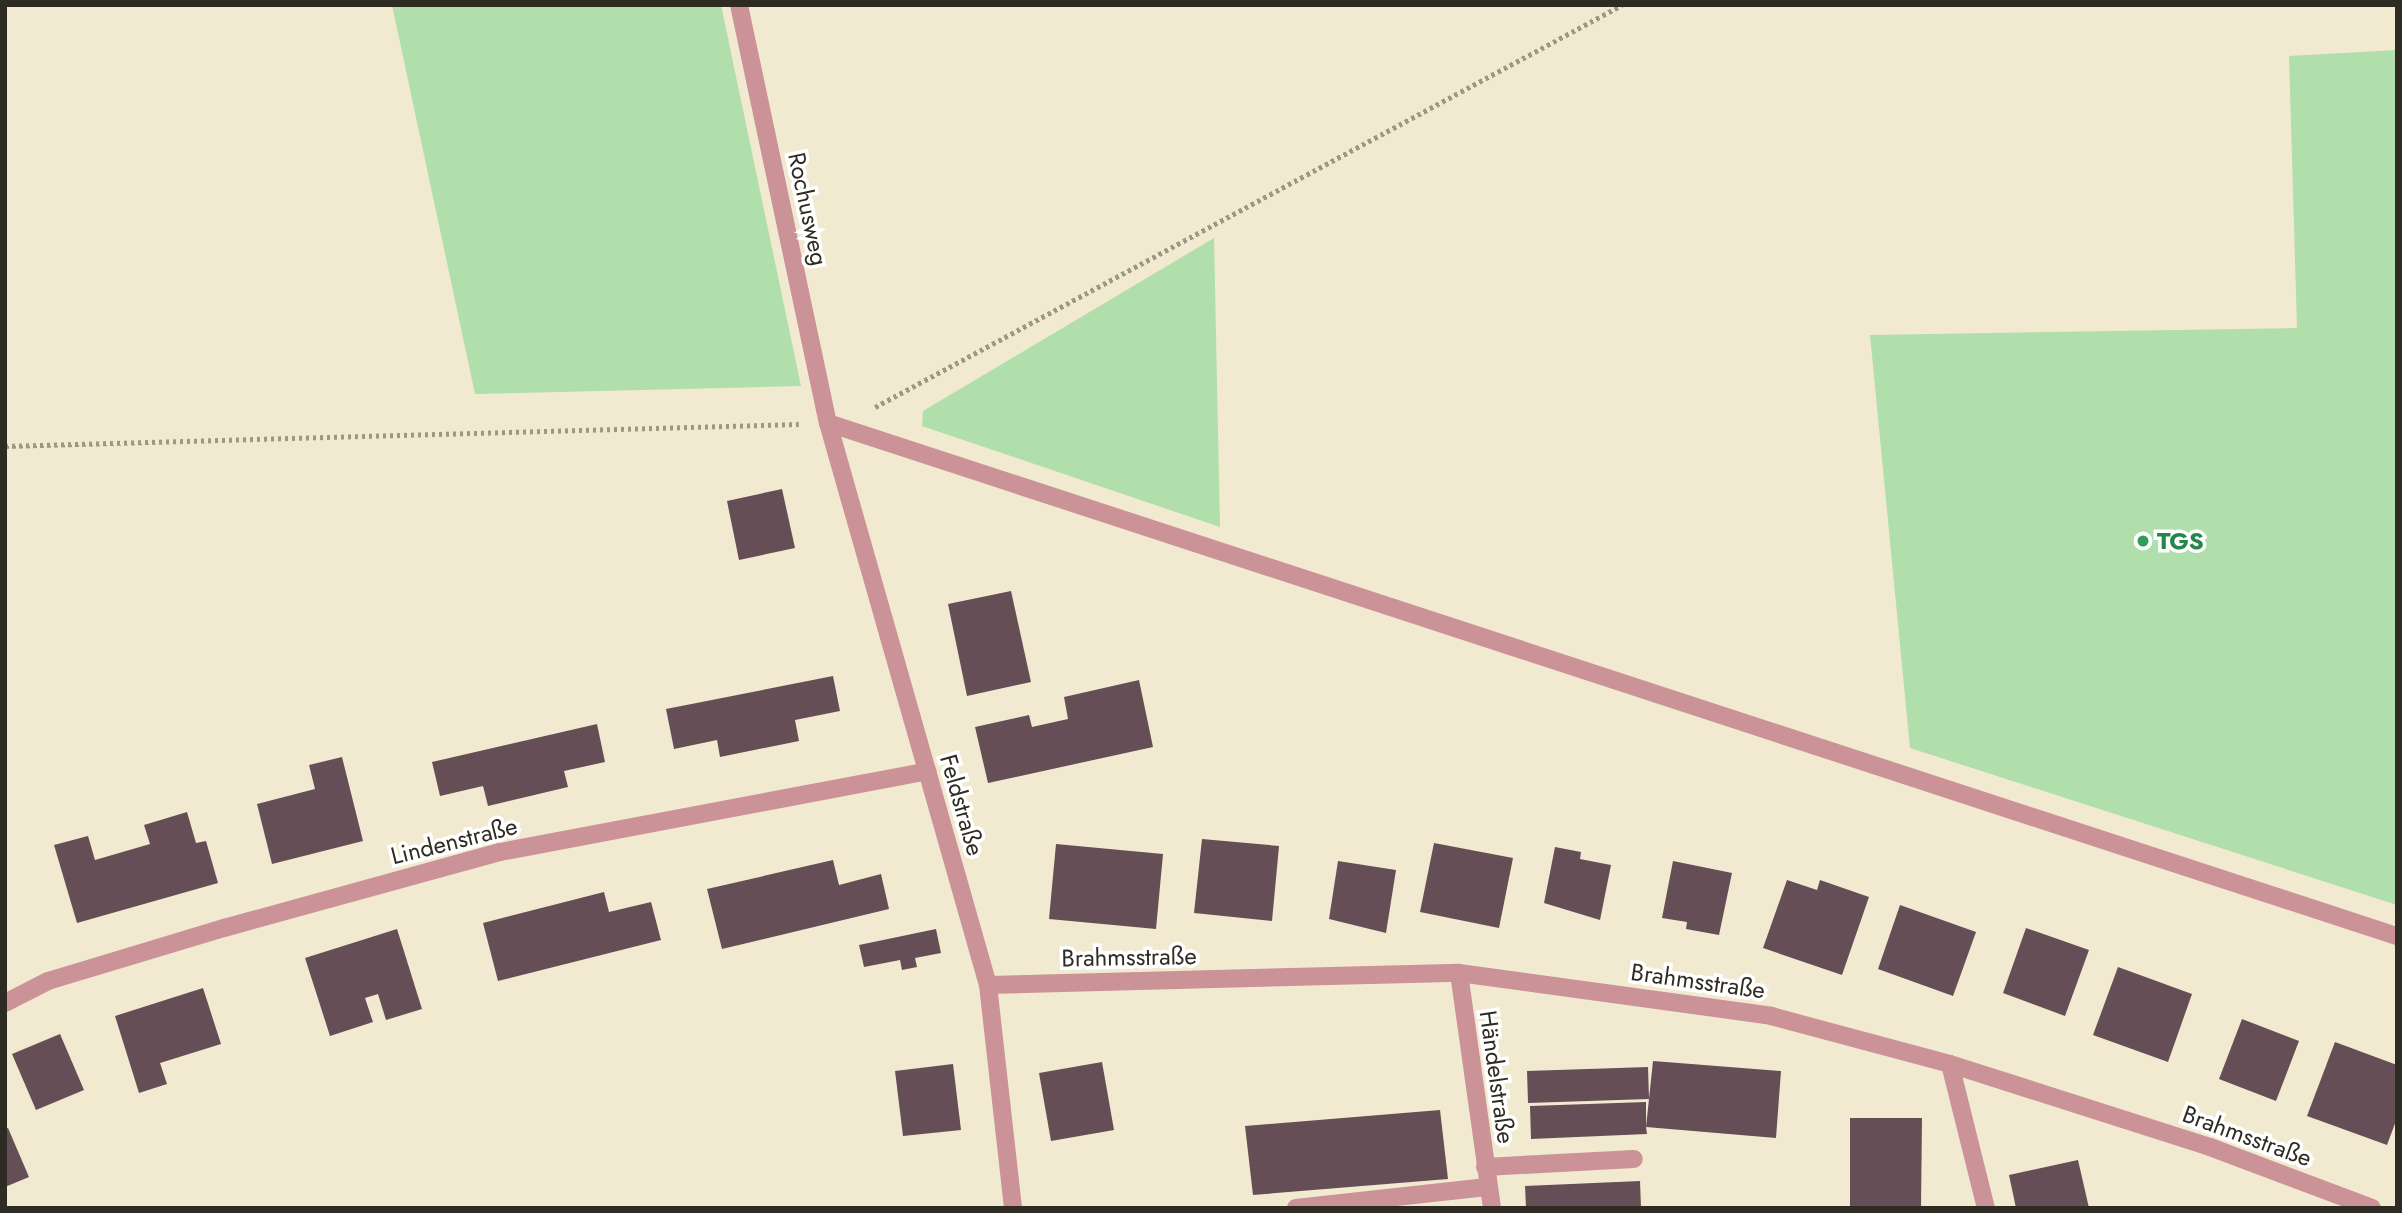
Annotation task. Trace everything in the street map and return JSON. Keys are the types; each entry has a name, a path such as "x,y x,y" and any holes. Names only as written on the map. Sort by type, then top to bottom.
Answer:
{"street":[{"name":"Rochusweg","path":"739,5 828,423"},
{"name":"Feldstraße","path":"828,423 988,985 1013,1208"},
{"path":"828,423 2397,936"},
{"name":"Lindenstraße","path":"5,1003 48,981 224,928 500,852 927,771"},
{"name":"Brahmsstraße","path":"988,985 1459,973 1771,1016 1950,1064 2210,1147 2372,1208"},
{"name":"Händelstraße","path":"1459,973 1492,1208"},
{"path":"1950,1064 1986,1208"},
{"path":"1485,1167 1634,1159"},
{"path":"1296,1208 1487,1187"}],"path":[{"path":"5,446 828,423 878,405 1622,5"}],"green space":[{"path":"392,5 721,5 801,386 475,394"},
{"name":"TGS","path":"2397,50 2397,905 1910,748 1870,335 2297,328 2289,56"},
{"path":"1214,238 1220,527 922,426 923,411"}],"building":[{"path":"782,489 795,548 739,560 727,501"},
{"path":"1011,591 1031,682 967,696 948,604"},
{"path":"833,676 840,711 795,720 799,741 720,757 717,740 674,749 666,709"},
{"path":"1139,680 1153,747 988,783 975,727 1029,715 1032,727 1068,719 1064,697"},
{"path":"597,724 605,762 564,771 568,787 488,806 483,786 440,796 432,762"},
{"path":"342,757 363,841 272,864 257,804 315,789 309,765"},
{"path":"187,812 196,843 206,841 218,883 77,923 54,845 88,836 95,860 150,844 144,825"},
{"path":"1202,839 1279,846 1272,921 1194,913"},
{"path":"1434,843 1513,858 1499,928 1420,912"},
{"path":"1056,844 1163,854 1156,929 1049,919"},
{"path":"1555,847 1581,852 1580,859 1611,865 1600,920 1544,903"},
{"path":"833,860 839,885 881,874 889,909 722,949 707,889"},
{"path":"1338,861 1396,870 1386,933 1329,919"},
{"path":"1673,861 1732,873 1719,935 1686,929 1687,922 1662,918"},
{"path":"1787,880 1817,890 1820,880 1869,897 1842,975 1763,948"},
{"path":"604,892 609,912 651,902 661,940 498,981 483,923"},
{"path":"1900,905 1976,932 1953,996 1878,969"},
{"path":"2026,928 2089,950 2065,1016 2003,993"},
{"path":"397,929 422,1009 386,1020 378,994 365,998 373,1022 330,1036 305,958"},
{"path":"936,929 941,953 915,958 917,967 902,970 900,960 864,967 859,945"},
{"path":"2118,967 2192,994 2168,1062 2093,1035"},
{"path":"203,988 221,1044 160,1063 167,1084 139,1093 115,1016"},
{"path":"2242,1019 2299,1041 2276,1101 2219,1079"},
{"path":"60,1034 84,1090 36,1110 12,1054"},
{"path":"2335,1042 2397,1065 2397,1118 2387,1145 2307,1116"},
{"path":"1653,1061 1781,1071 1776,1138 1646,1127"},
{"path":"1102,1062 1114,1130 1051,1141 1039,1073"},
{"path":"953,1064 961,1130 903,1136 895,1071"},
{"path":"1648,1067 1649,1099 1528,1103 1527,1071"},
{"path":"1646,1102 1647,1134 1531,1139 1530,1106"},
{"path":"1440,1110 1448,1179 1253,1195 1245,1126"},
{"path":"1850,1118 1922,1118 1921,1208 1850,1208"},
{"path":"8,1128 29,1177 5,1187 5,1129"},
{"path":"2078,1160 2089,1208 2016,1208 2009,1175"},
{"path":"1640,1181 1641,1208 1526,1208 1525,1186"}],"place":[{"name":"TGS","path":"2143,541"}]}
